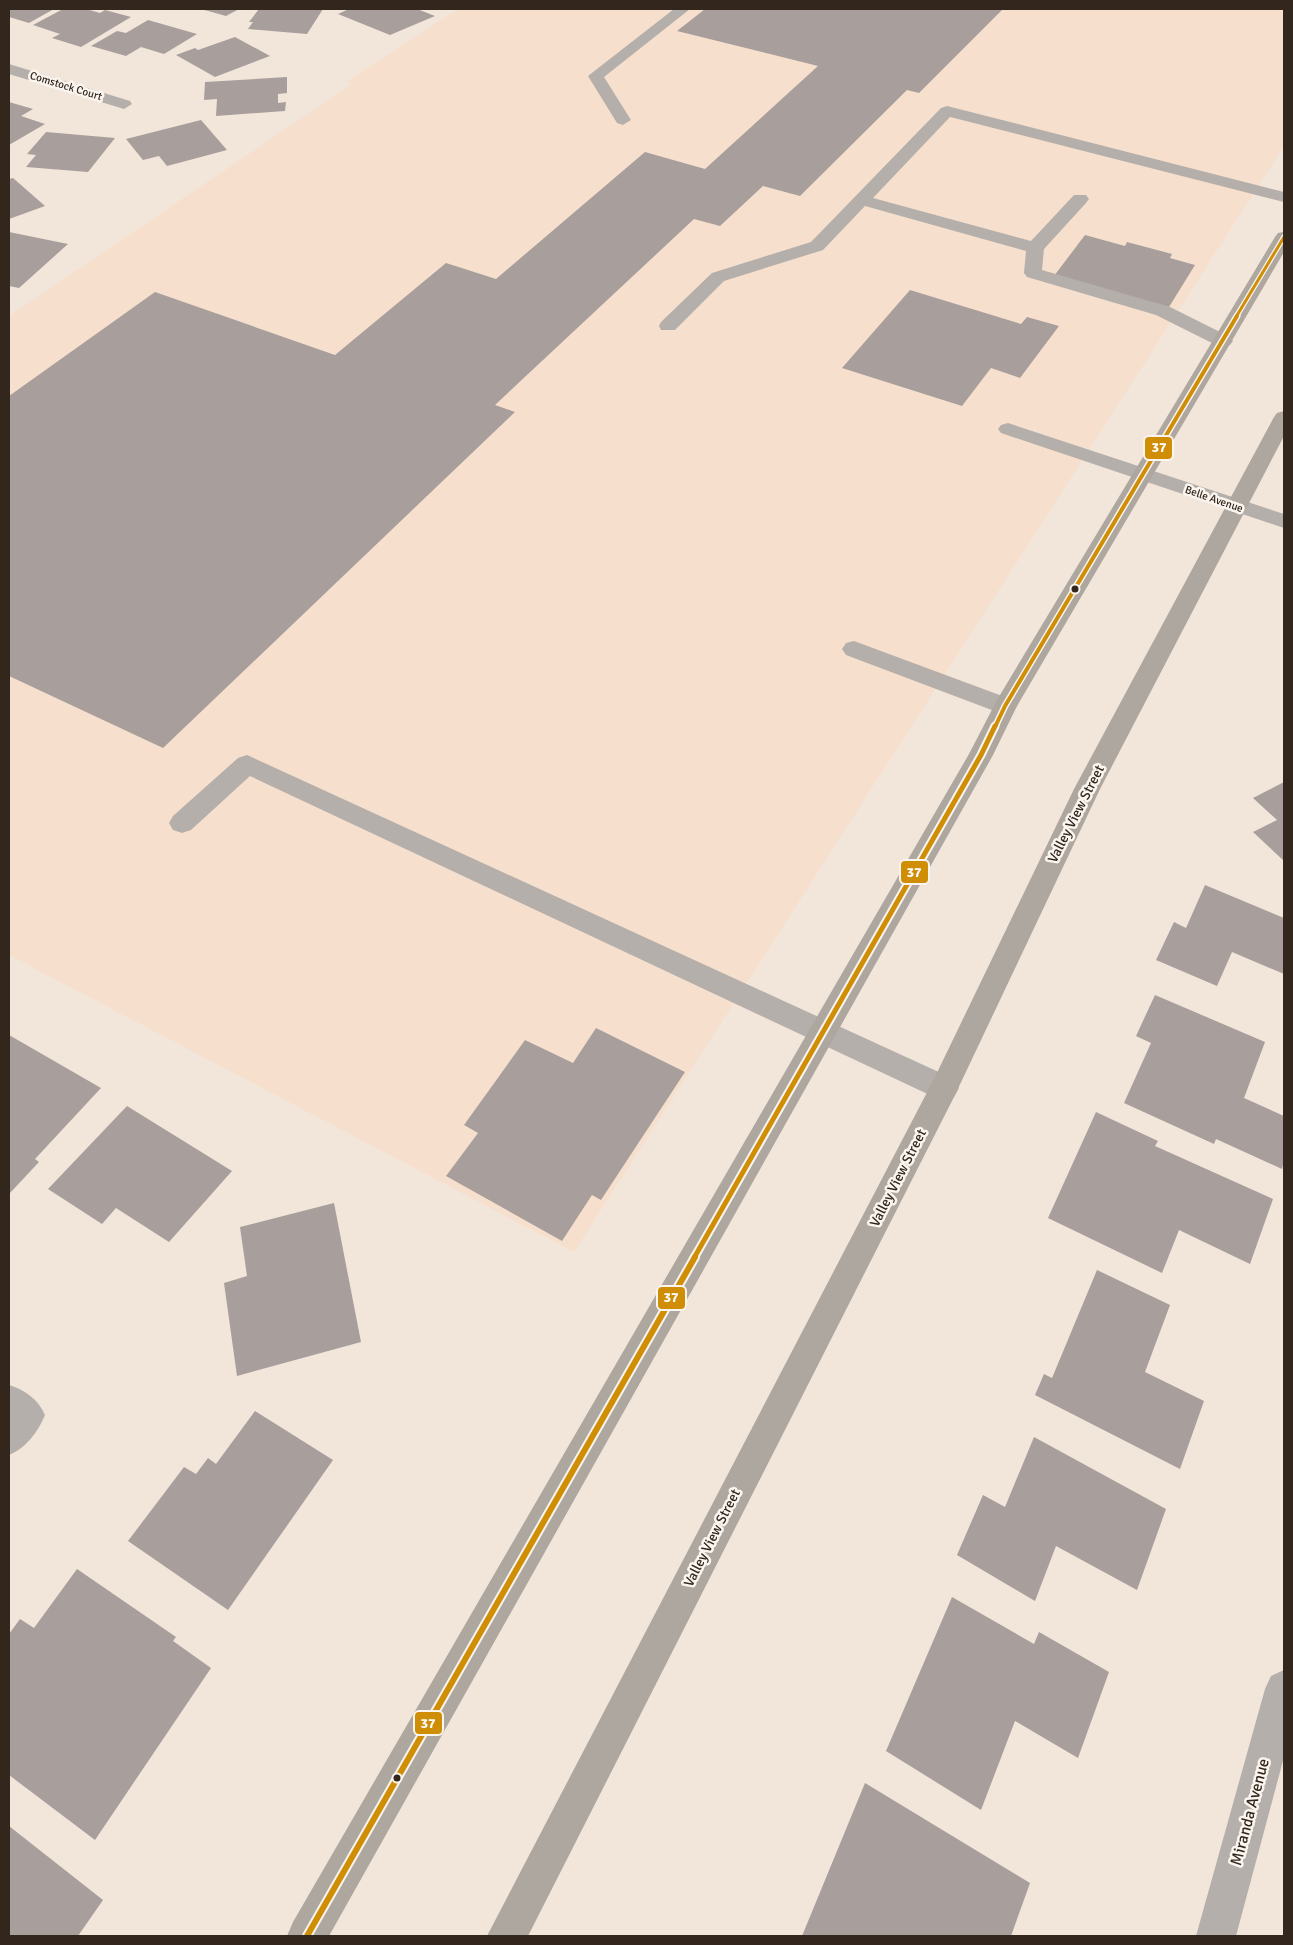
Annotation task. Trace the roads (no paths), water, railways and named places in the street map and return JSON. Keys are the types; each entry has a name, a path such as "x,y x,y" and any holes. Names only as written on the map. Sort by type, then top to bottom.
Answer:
{"main road":[{"path":"306,1936 980,755 1005,706 1284,238"},
{"name":"Valley View Street","path":"507,1936 944,1088 1087,789 1284,417"}],"street":[{"path":"623,120 596,76 683,9"},
{"name":"Comstock Court","path":"9,69 124,104"},
{"path":"668,326 718,277 817,246 947,111 1284,198"},
{"path":"1080,199 1035,248 1033,273 1163,311 1222,341"},
{"path":"862,200 1035,248"},
{"name":"Belle Avenue","path":"1008,429 1284,522"},
{"path":"854,649 1005,706"},
{"path":"182,823 247,764 944,1088"},
{"name":"Miranda Avenue","path":"1216,1936 1284,1689"}]}
